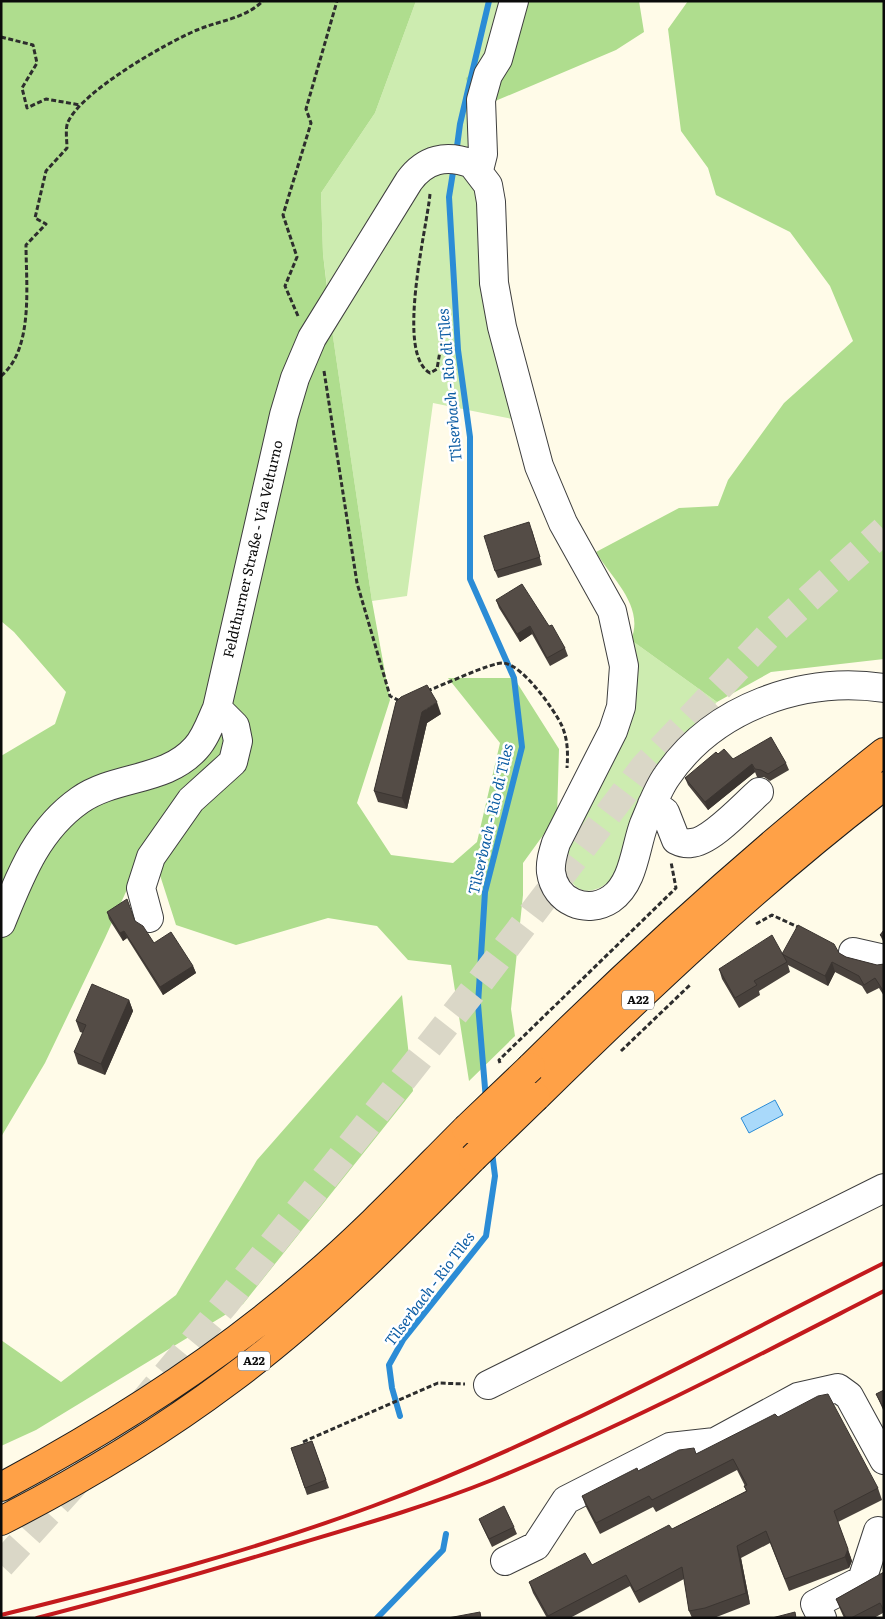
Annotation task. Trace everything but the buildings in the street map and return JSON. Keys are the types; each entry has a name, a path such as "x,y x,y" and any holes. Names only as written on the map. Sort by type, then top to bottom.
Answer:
{"highway":[{"name":"A22","path":"1,1486 47,1462 150,1400 266,1316 311,1279 381,1215 531,1066 706,901 799,818 884,752"},
{"name":"A22","path":"1,1521 55,1494 120,1455 230,1380 342,1287 589,1045 747,916 816,837 884,786"}],"street":[{"path":"452,163 482,154 482,100 488,75 498,60 514,1"},
{"name":"Feldthurner Straße - Via Velturno","path":"1,923 34,850 48,828 65,811 98,790 166,770 183,761 197,748 207,732 217,708 284,415 295,378 312,338 409,181 452,163"},
{"path":"452,163 488,185 491,202 494,283 502,327 539,466 563,522 612,611 621,645 624,666 621,707 614,731 556,843 551,858 551,872 559,892 568,901 588,906 611,899 627,881 640,834 652,804 666,777 683,756 706,735 742,710 784,694 812,688 838,685 884,688"},
{"path":"149,918 141,888 151,857 191,800 233,762 238,741 235,726 217,708"},
{"path":"652,804 665,812 676,840 690,844 700,841 711,834 759,792"},
{"path":"853,952 884,959"},
{"path":"488,1385 884,1188"},
{"path":"505,1561 536,1546 566,1500 670,1447 715,1442 798,1398 838,1388 849,1396 884,1460"},
{"path":"822,1618 815,1604 862,1580 878,1531"}],"path":[{"path":"1,376 7,371 24,338 26,245 46,224 35,218 46,170 67,148 68,122 81,105 108,80 197,30 251,12 263,1"},
{"path":"337,1 306,109 311,123 283,215 297,257 285,286 302,325 312,338 322,357 356,582 390,696 400,701 409,698"},
{"path":"1,37 33,45 38,63 22,88 27,108 46,99 81,105"},
{"path":"444,327 437,369 430,373 422,365 414,335 413,305 431,182 452,163"},
{"path":"418,694 501,662 515,666 526,675 562,726 568,746 567,774"},
{"path":"499,1060 676,888 670,859"},
{"path":"747,916 772,915 808,932"},
{"path":"614,1057 694,982"},
{"path":"303,1442 438,1383 488,1385"}],"green space":[{"path":"1,1 416,1 375,113 321,193 323,254 332,330 372,601 390,700 357,803 391,855 453,863 477,842 500,743 448,678 514,678 559,749 557,816 523,863 523,895 511,1009 515,1036 469,1081 451,965 408,960 377,926 328,918 236,945 176,925 149,841 45,1063 1,1137 1,756 55,724 66,692 14,632 1,621"},
{"path":"416,1 510,1 474,110 474,150 457,145 435,147 407,164 327,286 323,254 321,193 375,113"},
{"path":"512,1 639,1 644,32 616,50 474,110 466,78 508,44"},
{"path":"688,1 884,1 884,659 771,672 717,702 631,640 634,616 630,604 625,593 596,552 679,508 718,506 728,480 784,403 853,341 830,286 790,232 716,195 708,168 681,131 668,29"},
{"path":"455,172 468,176 478,189 517,420 433,403 407,596 372,601 332,330 422,183 437,175"},
{"path":"631,640 717,702 682,741 617,873 599,888 585,890 578,888 572,883 567,874 565,864 568,847"},
{"path":"402,995 413,1091 243,1304 36,1430 1,1446 1,1340 61,1382 176,1295 257,1160"}],"water":[{"path":"775,1100 783,1115 749,1133 741,1118"}],"waterway":[{"name":"Tilserbach - Rio di Tiles","path":"456,154 460,124 489,1"},
{"name":"Tilserbach - Rio di Tiles","path":"454,166 449,197 458,350 470,437 470,579 514,678 522,747 485,892 478,1004 486,1100"},
{"name":"Tilserbach - Rio Tiles","path":"400,1416 392,1388 389,1365 403,1340 486,1236 495,1176 492,1152"},
{"name":"Tilserbach - Rio Tiles","path":"377,1618 443,1550 446,1534"}],"tunnel":[{"path":"1,1565 78,1480 225,1304 476,987 644,767 769,635 884,530"}],"railway":[{"path":"1,1615 142,1579 282,1538 373,1506 439,1480 504,1452 632,1391 884,1263"},
{"path":"37,1618 235,1563 397,1514 469,1489 592,1437 884,1291"}]}
